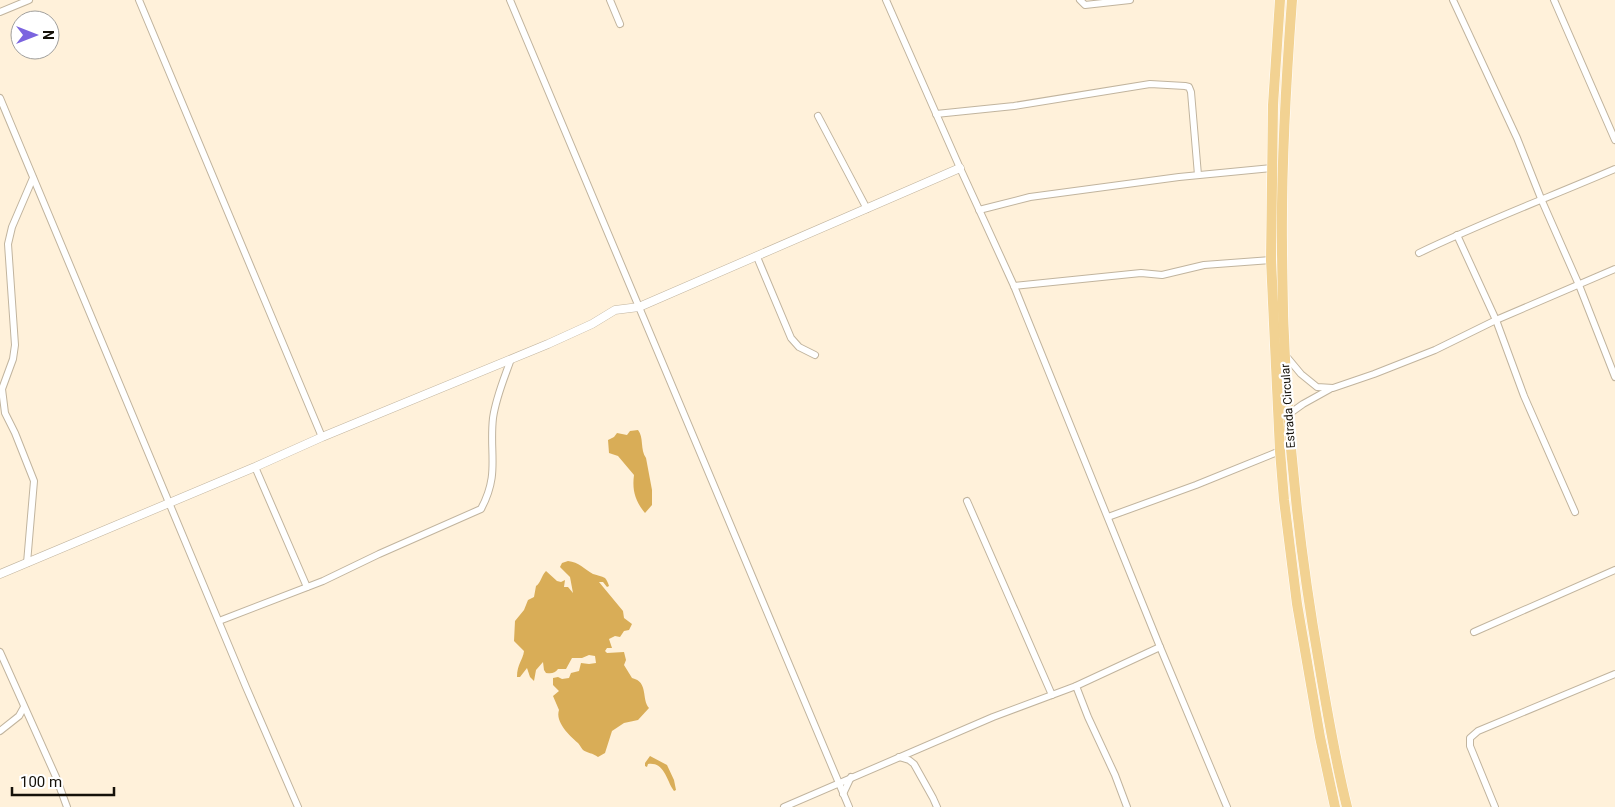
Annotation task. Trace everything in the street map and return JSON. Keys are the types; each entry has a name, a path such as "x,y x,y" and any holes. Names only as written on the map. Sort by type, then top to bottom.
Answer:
{"main road":[{"name":"Estrada Circular","path":"1280,0 1273,104 1271,260 1280,451 1297,604 1334,807"},
{"name":"Estrada Circular","path":"1292,0 1284,105 1282,244 1285,355 1289,414 1296,498 1309,604 1331,734 1347,807"}],"street":[{"path":"6,0 9,8"},
{"path":"0,12 29,0"},
{"path":"139,0 322,437"},
{"path":"510,0 849,807"},
{"path":"610,0 620,24"},
{"path":"886,0 1014,286 1227,807"},
{"path":"1080,0 1085,4 1130,0"},
{"path":"1453,0 1517,138 1579,285 1615,377"},
{"path":"1554,0 1615,140"},
{"path":"936,114 1014,106 1150,84 1185,86 1189,87 1191,92 1198,175"},
{"path":"0,98 298,807"},
{"path":"818,116 867,209"},
{"path":"0,574 322,437 512,359 592,324 615,310 639,307 960,168"},
{"path":"979,210 1030,197 1198,175 1272,168"},
{"path":"1419,253 1457,235 1615,169"},
{"path":"27,563 34,481 15,433 5,414 2,389 13,359 15,345 8,244 12,227 33,178"},
{"path":"1457,235 1496,320 1524,396 1575,512"},
{"path":"756,257 791,338 799,347 815,355"},
{"path":"1014,286 1140,273 1162,275 1204,265 1271,260"},
{"path":"1289,414 1333,388 1410,361 1496,320 1615,269"},
{"path":"1285,355 1301,374 1317,387 1333,388"},
{"path":"219,621 307,587 481,509 491,485 493,419 498,393 512,359"},
{"path":"1108,517 1196,485 1280,451"},
{"path":"255,467 307,587"},
{"path":"967,501 1052,695"},
{"path":"1474,632 1615,570"},
{"path":"784,807 993,717 1076,686 1160,647"},
{"path":"0,652 56,778 66,807"},
{"path":"1495,807 1470,746 1470,738 1478,732 1615,674"},
{"path":"1076,686 1127,807"},
{"path":"0,731 19,716 24,707"},
{"path":"899,757 909,760 914,764 937,807"},
{"path":"843,794 851,778"}],"shaded area":[{"path":"638,430 641,436 652,490 652,505 645,513 635,495 633,486 634,475 618,456 609,453 608,440 617,433 627,435 630,431"},
{"path":"568,561 605,578 609,586 607,587 603,582 599,582 623,611 624,618 632,624 629,630 624,631 620,637 615,636 609,639 612,648 607,648 605,651 607,653 624,652 626,660 624,665 632,678 641,683 649,708 638,720 624,723 612,731 605,753 598,757 583,750 561,724 558,715 559,710 553,696 559,691 553,685 553,678 569,678 571,673 579,671 581,663 596,663 595,656 589,655 582,658 572,658 566,669 558,669 552,673 546,673 543,662 536,670 534,681 530,677 527,668 520,677 517,677 524,651 514,641 515,621 524,610 528,600 534,597 536,586 546,571 557,581 565,580 564,587 568,587 573,593 570,577 560,567 562,563"},
{"path":"650,756 667,765 674,780 676,790 674,791 661,768 653,764 645,766"}]}
